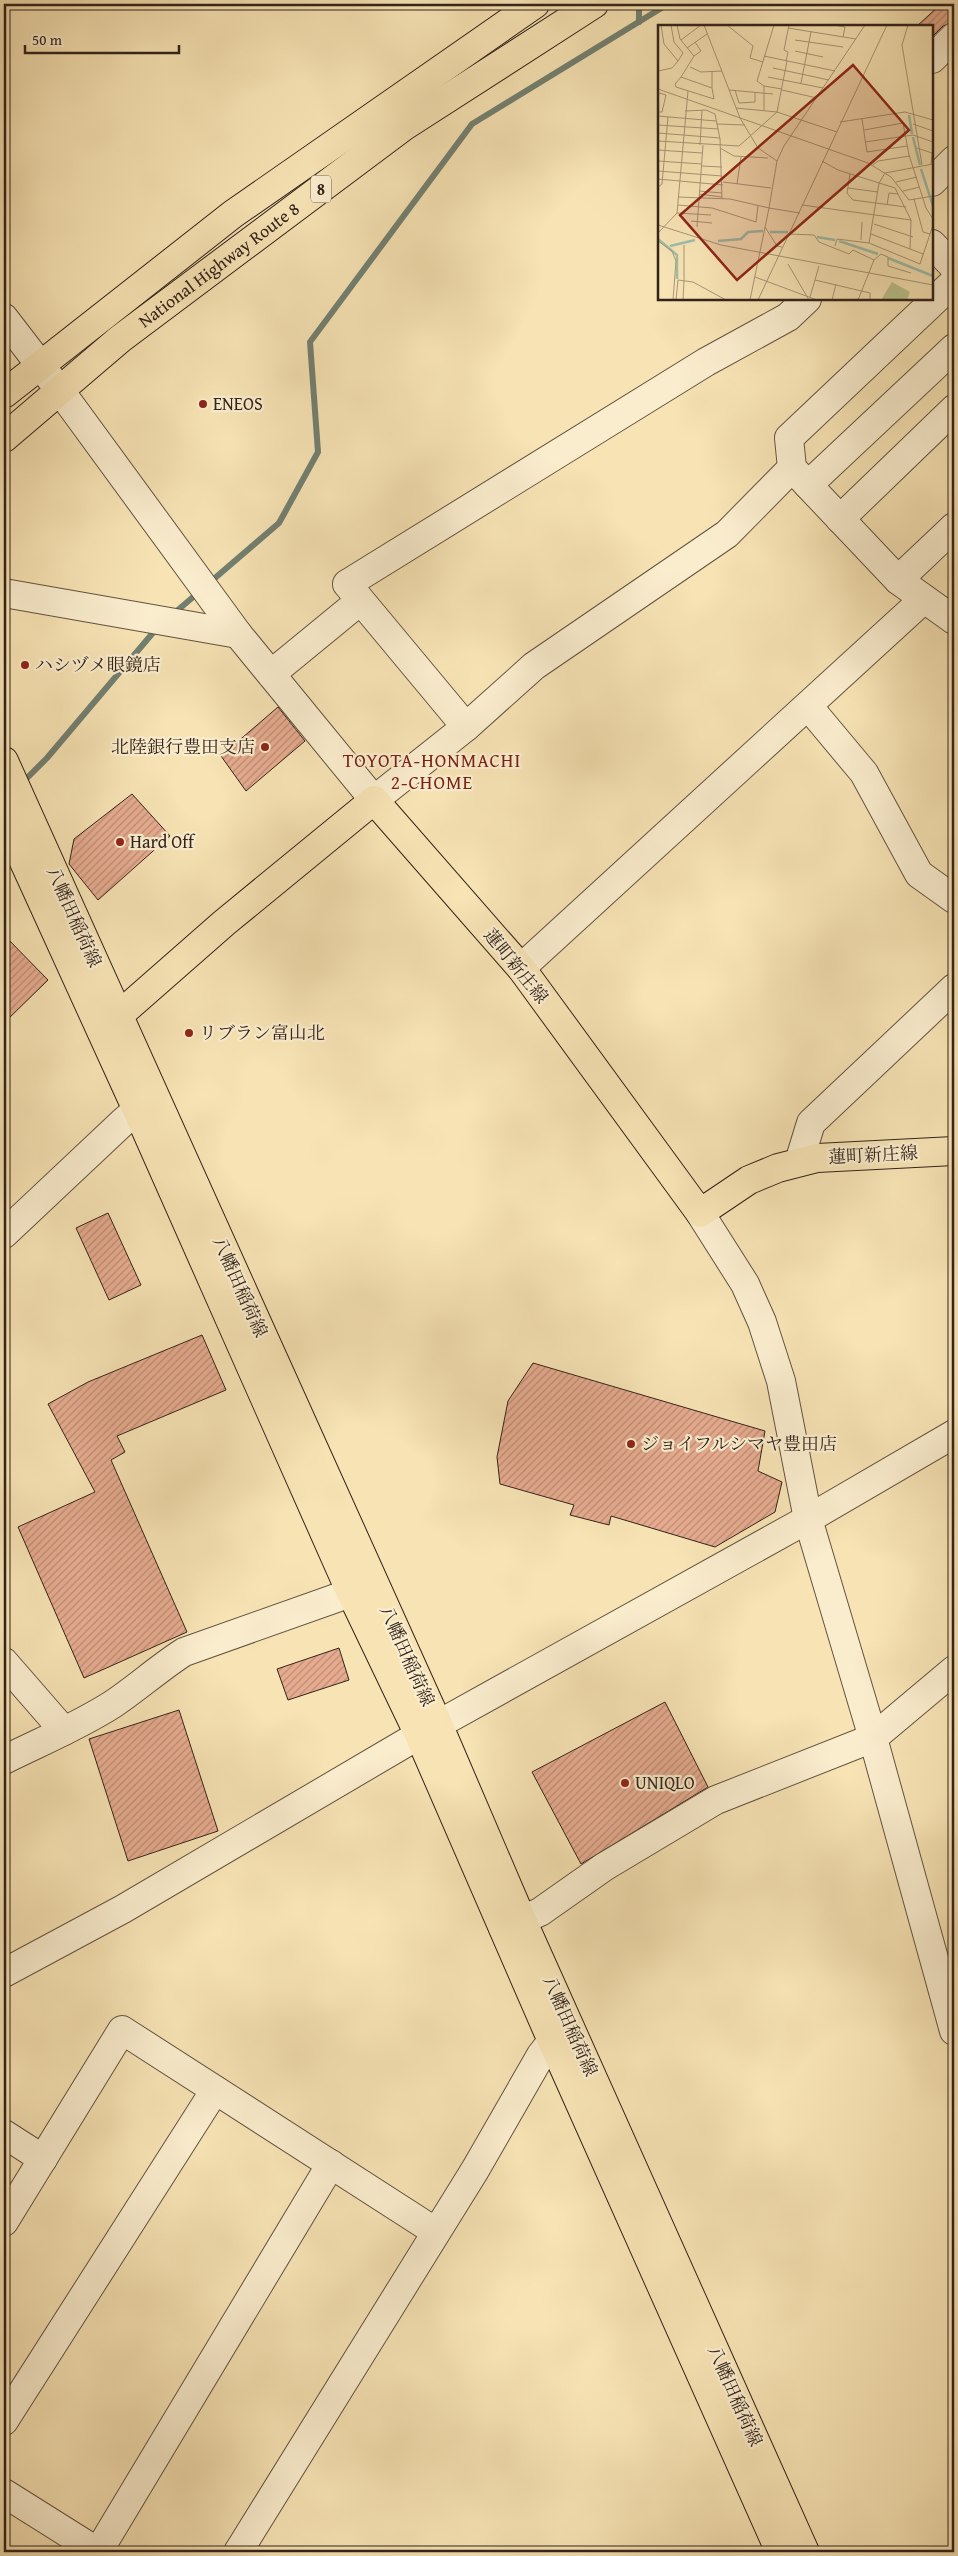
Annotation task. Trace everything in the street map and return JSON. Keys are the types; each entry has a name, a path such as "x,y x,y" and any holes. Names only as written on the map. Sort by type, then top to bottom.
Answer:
{"main road":[{"name":"National Highway Route 8","path":"4,394 233,214 535,4"},
{"name":"National Highway Route 8","path":"4,438 61,392 120,339 404,127 594,4"},
{"name":"八幡田稲荷線","path":"6,773 108,1021 363,1588 429,1730 561,2034 780,2552"},
{"name":"蓮町新庄線","path":"374,800 521,968 700,1213 749,1180 798,1162 817,1158 954,1151"},
{"path":"108,1021 374,800"},
{"name":"八幡田稲荷線","path":"4,818 108,1021"},
{"name":"八幡田稲荷線","path":"561,2034 805,2552"}],"street":[{"path":"933,59 954,36"},
{"path":"933,181 954,160"},
{"path":"933,245 954,267"},
{"path":"954,282 789,438 800,477 898,580 954,620"},
{"path":"466,727 347,584 706,362 788,317 806,300"},
{"path":"4,318 61,392 238,634 374,800 466,727 534,666 727,534 800,477 954,348"},
{"path":"840,519 954,409"},
{"path":"898,580 954,528"},
{"path":"4,593 238,634"},
{"path":"521,968 924,599"},
{"path":"271,674 360,601"},
{"path":"808,706 864,773 919,874 954,899"},
{"path":"798,1162 811,1123 954,988"},
{"path":"4,1234 146,1105"},
{"path":"700,1213 745,1284 762,1322 781,1382 808,1519 952,2012"},
{"path":"4,1973 123,1910 429,1730 808,1519 954,1434"},
{"path":"4,1760 64,1731 113,1704 160,1667 184,1652 363,1588"},
{"path":"4,1662 64,1731"},
{"path":"512,1924 540,1912 604,1867 716,1800 873,1738 954,1670"},
{"path":"4,2222 122,2030 436,2232"},
{"path":"238,2552 475,2170 541,2055 561,2034"},
{"path":"4,2421 215,2090"},
{"path":"4,2134 43,2159"},
{"path":"4,2493 98,2552 331,2164"}],"building":[{"path":"941,4 954,4 954,22 943,26 933,36 933,25 918,25"},
{"name":"北陸銀行豊田支店","path":"278,707 305,741 246,791 221,756"},
{"path":"132,794 170,836 98,900 69,864 74,839"},
{"path":"4,935 48,980 4,1023"},
{"path":"108,1213 141,1285 109,1300 76,1228"},
{"path":"202,1335 226,1390 117,1436 125,1452 111,1460 187,1632 84,1678 18,1527 95,1492 48,1404 88,1382"},
{"name":"ジョイフルシマヤ豊田店","path":"533,1363 765,1431 758,1471 782,1482 775,1512 715,1547 611,1516 609,1525 570,1515 574,1505 500,1484 497,1457 508,1401"},
{"path":"339,1648 349,1680 288,1700 277,1669"},
{"path":"665,1702 708,1787 581,1864 532,1772"},
{"path":"179,1710 218,1831 128,1861 89,1739"}],"waterway":[{"path":"639,4 639,22"},
{"path":"208,584 279,523 318,452 310,342 472,124 668,4"},
{"path":"172,615 199,592"},
{"path":"21,784 47,758 157,628"}],"place":[{"name":"ENEOS","path":"203,404"},
{"name":"ハシヅメ眼鏡店","path":"25,665"},
{"name":"北陸銀行豊田支店","path":"265,747"},
{"name":"Hard Off","path":"120,842"},
{"name":"リブラン富山北","path":"189,1033"},
{"name":"ジョイフルシマヤ豊田店","path":"631,1444"},
{"name":"UNIQLO","path":"625,1783"}],"district":[{"name":"TOYOTA-HONMACHI 2-CHOME","path":"432,771"}]}
